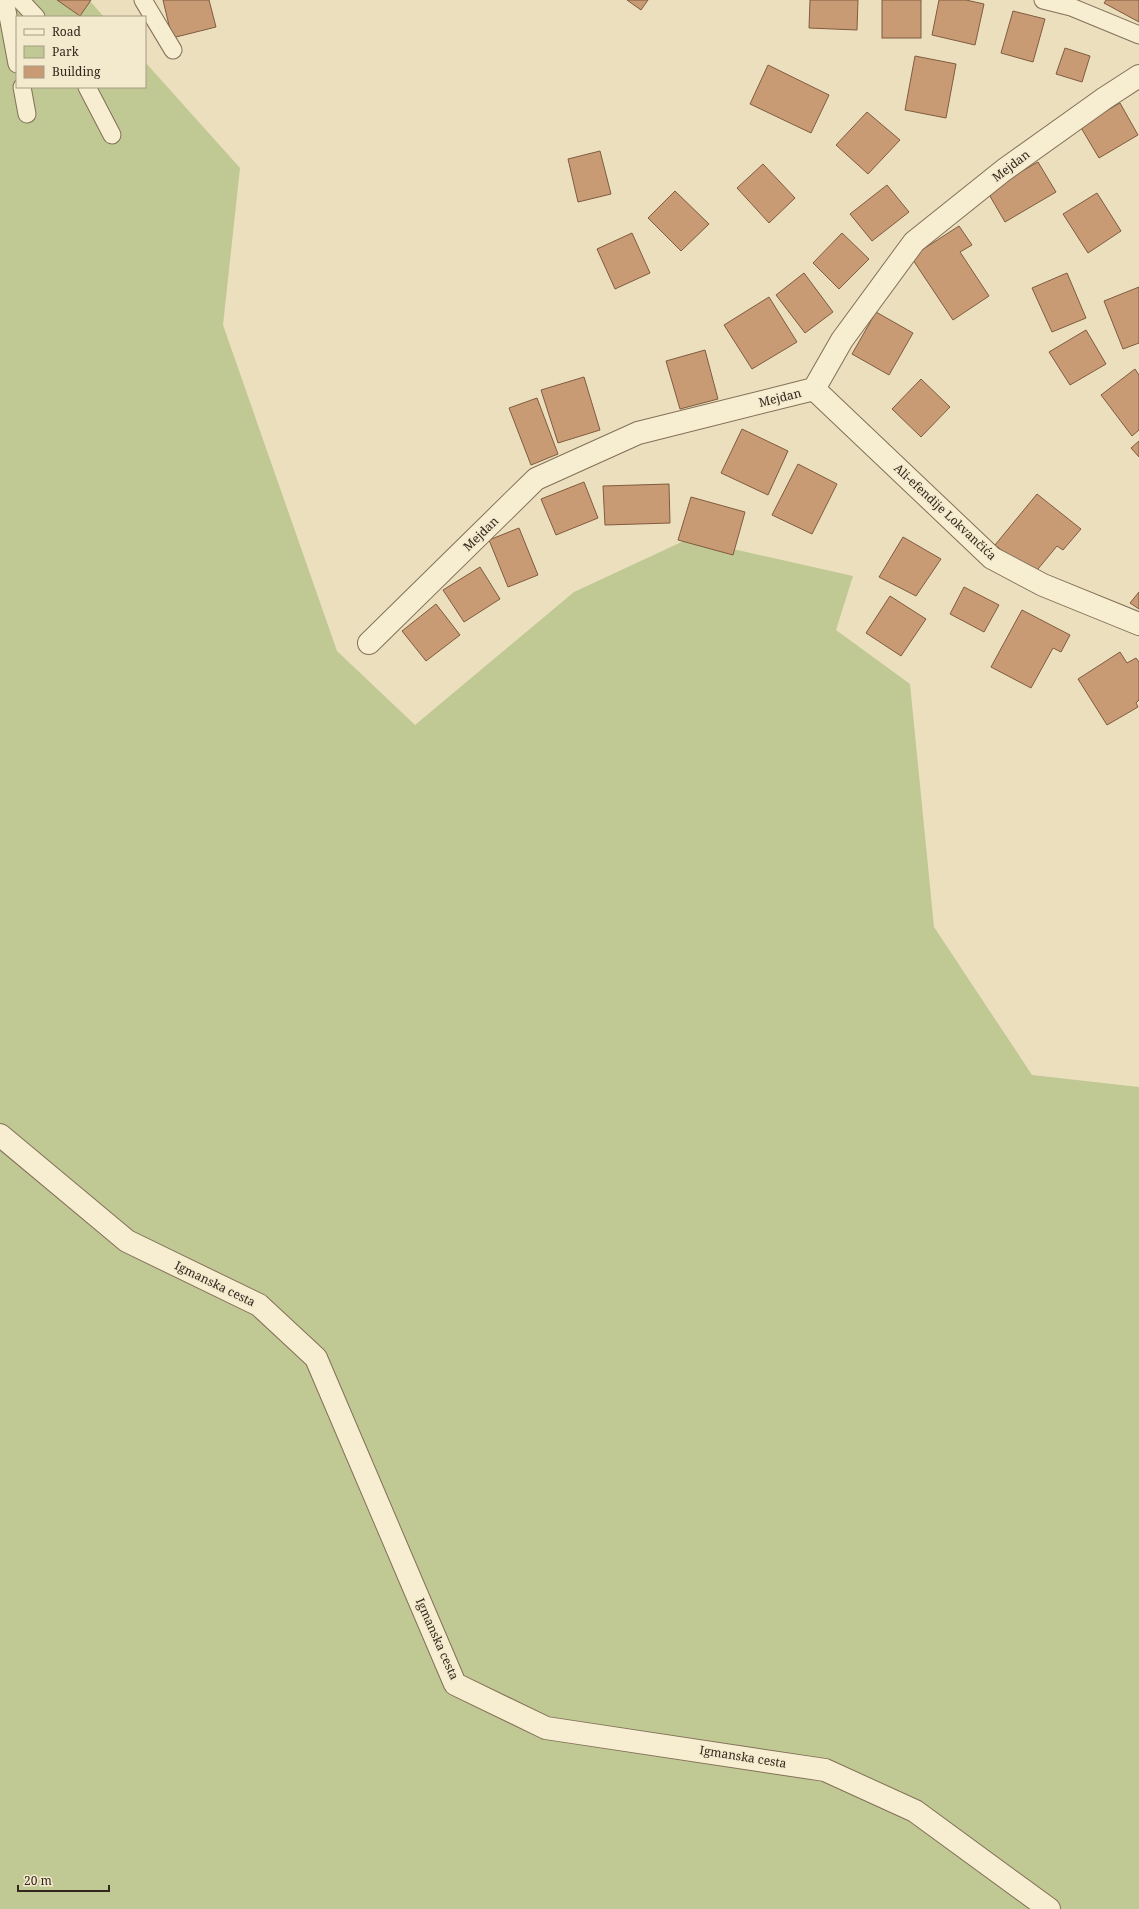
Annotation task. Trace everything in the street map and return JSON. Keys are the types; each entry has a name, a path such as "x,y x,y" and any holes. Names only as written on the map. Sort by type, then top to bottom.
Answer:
{"street":[{"name":"Mejdan","path":"369,643 536,479 638,433 814,390 842,340 914,242 1004,170 1105,98 1139,76"},
{"name":"Ali-efendije Lokvančića","path":"814,390 992,558 1043,585 1139,624"},
{"name":"Igmanska cesta","path":"0,1135 127,1241 259,1305 316,1358 455,1684 546,1728 824,1770 915,1811 1049,1909"}],"lane":[{"path":"4,0 16,59"},
{"path":"20,0 35,16"},
{"path":"143,0 173,50"},
{"path":"1043,0 1071,6 1139,35"},
{"path":"22,88 27,114"},
{"path":"88,88 112,135"}],"green space":[{"path":"0,0 89,0 103,16 16,16 16,88 146,88 146,63 240,168 223,325 337,651 415,725 574,592 688,539 853,576 836,630 910,684 934,927 1032,1075 1139,1087 1139,1909 0,1909"}],"building":[{"path":"57,0 91,0 80,16"},
{"path":"163,0 209,0 216,27 172,38"},
{"path":"627,0 648,0 641,10"},
{"path":"810,0 858,0 857,30 809,28"},
{"path":"882,0 921,0 921,38 882,38"},
{"path":"939,0 966,0 984,4 975,45 932,35"},
{"path":"1106,0 1139,0 1139,22 1104,3"},
{"path":"1013,11 1045,19 1033,62 1001,53"},
{"path":"1065,48 1090,56 1082,82 1056,74"},
{"path":"915,56 956,64 946,118 905,110"},
{"path":"768,65 829,95 811,133 750,104"},
{"path":"1120,103 1138,135 1099,158 1080,126"},
{"path":"867,112 900,140 868,174 836,145"},
{"path":"600,151 611,194 578,202 568,159"},
{"path":"1038,162 1056,192 1005,222 987,191"},
{"path":"763,164 795,198 769,223 737,188"},
{"path":"887,185 909,212 872,241 850,214"},
{"path":"675,191 709,224 681,251 648,218"},
{"path":"1097,193 1121,231 1088,253 1063,214"},
{"path":"959,226 972,245 960,252 989,296 953,320 911,257"},
{"path":"632,233 650,273 615,289 597,249"},
{"path":"842,233 869,259 839,289 813,263"},
{"path":"804,273 833,312 805,333 776,295"},
{"path":"1067,273 1086,318 1052,332 1032,288"},
{"path":"1139,287 1139,343 1123,349 1104,301"},
{"path":"769,297 797,342 752,369 724,325"},
{"path":"876,312 913,333 889,375 852,354"},
{"path":"1086,330 1106,364 1070,385 1049,352"},
{"path":"705,350 718,399 680,409 666,361"},
{"path":"1135,369 1139,375 1139,430 1132,436 1101,395"},
{"path":"584,377 600,430 558,443 541,390"},
{"path":"921,379 950,407 921,437 892,409"},
{"path":"537,398 558,454 531,465 509,408"},
{"path":"742,429 788,451 768,495 721,473"},
{"path":"1139,441 1139,457 1131,448"},
{"path":"798,464 837,484 812,534 772,515"},
{"path":"584,482 598,518 556,535 541,499"},
{"path":"669,484 670,523 605,525 603,486"},
{"path":"1037,494 1081,529 1063,550 1057,546 1033,575 995,545"},
{"path":"691,497 745,512 733,555 678,540"},
{"path":"519,528 538,575 508,587 489,540"},
{"path":"903,537 941,559 916,596 879,577"},
{"path":"480,567 500,599 464,622 443,590"},
{"path":"964,587 999,605 984,632 950,614"},
{"path":"1139,592 1139,609 1130,603"},
{"path":"890,596 926,619 901,656 866,633"},
{"path":"436,604 460,635 426,661 402,631"},
{"path":"1022,610 1070,635 1061,652 1053,648 1031,688 991,667"},
{"path":"1120,652 1127,663 1136,658 1139,662 1139,700 1136,703 1138,707 1107,725 1078,679"}]}
